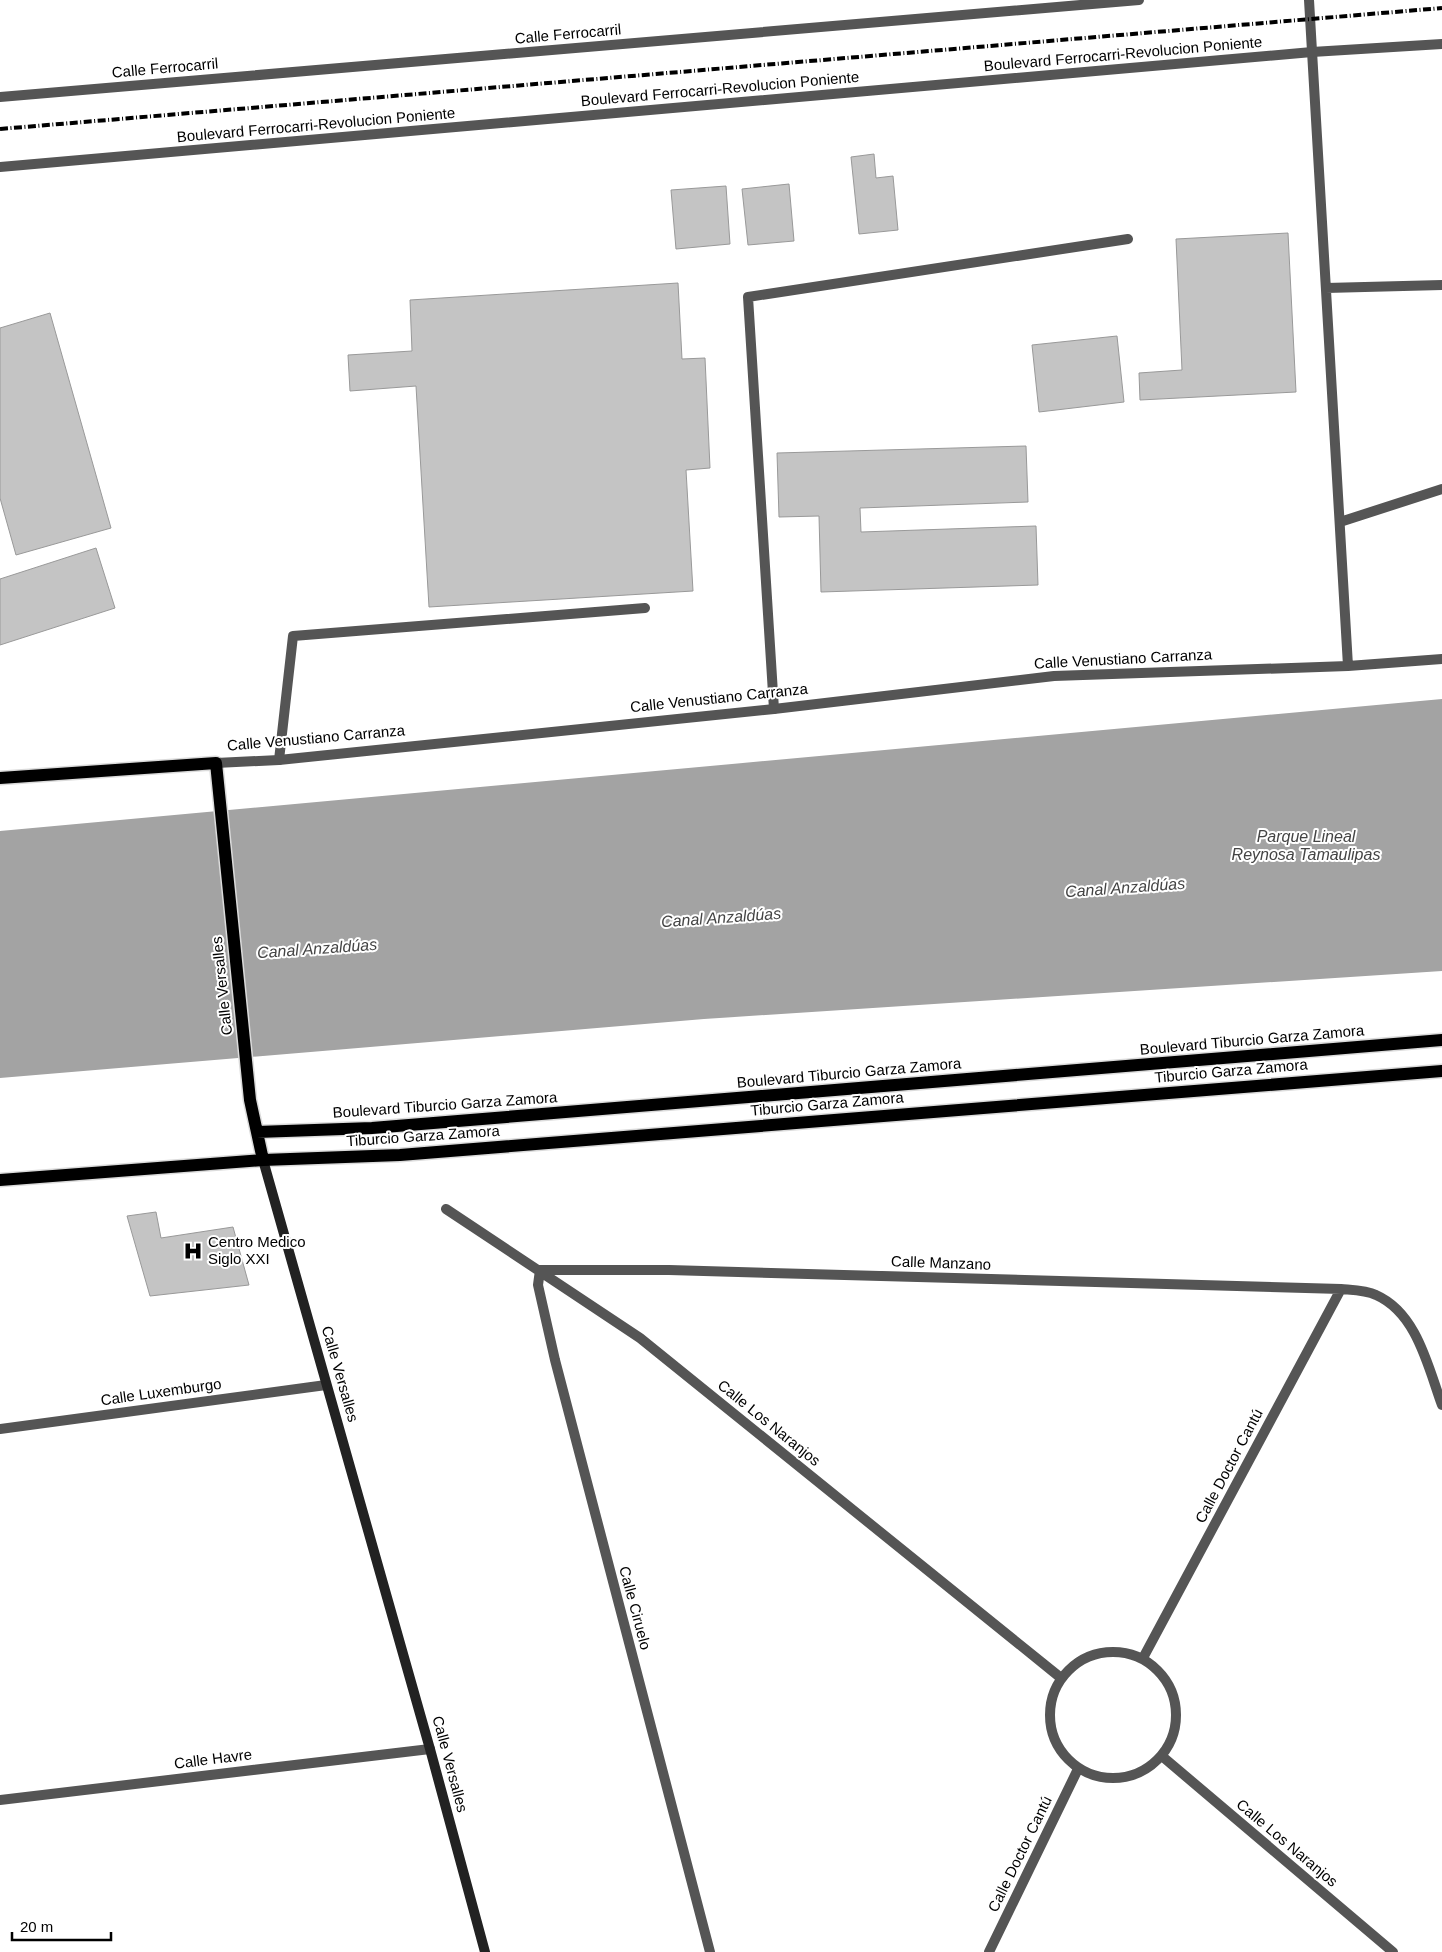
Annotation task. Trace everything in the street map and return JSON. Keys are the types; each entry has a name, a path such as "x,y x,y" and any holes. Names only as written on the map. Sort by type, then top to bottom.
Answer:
{"main road":[{"name":"Calle Venustiano Carranza","path":"0,778 216,763"},
{"name":"Calle Versalles","path":"216,763 250,1100 263,1160 430,1749 485,1952"},
{"name":"Boulevard Tiburcio Garza Zamora","path":"257,1132 372,1128 1442,1040"},
{"name":"Tiburcio Garza Zamora","path":"263,1160 400,1155 1442,1071"},
{"path":"0,1180 263,1160"}],"street":[{"name":"Calle Ferrocarril","path":"0,97 1140,0"},
{"path":"1309,0 1348,666"},
{"name":"Boulevard Ferrocarri-Revolucion Poniente","path":"0,168 1312,52 1442,44"},
{"path":"774,708 748,297 1128,239"},
{"path":"1326,288 1442,285"},
{"path":"1340,522 1442,489"},
{"path":"278,760 293,636 645,608"},
{"name":"Calle Venustiano Carranza","path":"216,763 278,760 774,708 1054,676 1348,666 1442,659"},
{"name":"Calle Los Naranjos","path":"446,1209 640,1338 1061,1678"},
{"name":"Calle Manzano","path":"540,1270 669,1270 1341,1289 1375,1294 1397,1310 1418,1338 1442,1405"},
{"name":"Calle Ciruelo","path":"540,1270 538,1285 555,1360 710,1952"},
{"name":"Calle Doctor Cantú","path":"1143,1658 1341,1289"},
{"name":"Calle Luxemburgo","path":"0,1429 326,1385"},
{"path":"1114,1650 1143,1658 1166,1678 1177,1706 1174,1736 1163,1757 1140,1773 1119,1779 1097,1777 1078,1769 1059,1750 1050,1726 1051,1700 1061,1678 1085,1657 1114,1650"},
{"name":"Calle Havre","path":"0,1800 430,1749"},
{"name":"Calle Los Naranjos","path":"1163,1757 1393,1952"},
{"name":"Calle Doctor Cantú","path":"989,1952 1078,1769"}],"water":[{"name":"Parque Lineal Reynosa Tamaulipas","path":"1442,699 1442,971 704,1019 0,1078 0,831"}],"building":[{"path":"874,154 876,178 893,176 898,230 859,234 851,157"},
{"path":"789,184 794,241 748,245 742,189"},
{"path":"726,186 730,244 676,249 671,190"},
{"path":"1288,233 1296,392 1140,400 1139,373 1182,370 1176,239"},
{"path":"678,283 682,359 705,358 710,468 686,470 693,591 429,607 416,386 350,391 348,355 412,351 410,300"},
{"path":"50,313 111,528 16,555 0,498 0,328"},
{"path":"1117,336 1124,402 1039,412 1032,345"},
{"path":"1026,446 1028,502 860,508 861,532 1036,526 1038,585 821,592 819,516 779,517 777,453"},
{"path":"96,548 115,608 0,645 0,579"},
{"path":"156,1212 161,1238 233,1227 249,1285 150,1296 127,1216"}],"railway":[{"path":"0,129 1442,8"}],"place":[{"name":"Centro Medico Siglo XXI","path":"193,1251"}],"water label":[{"name":"Canal Anzaldúas","path":"1125,887"},
{"name":"Canal Anzaldúas","path":"721,917"},
{"name":"Canal Anzaldúas","path":"317,948"}]}
